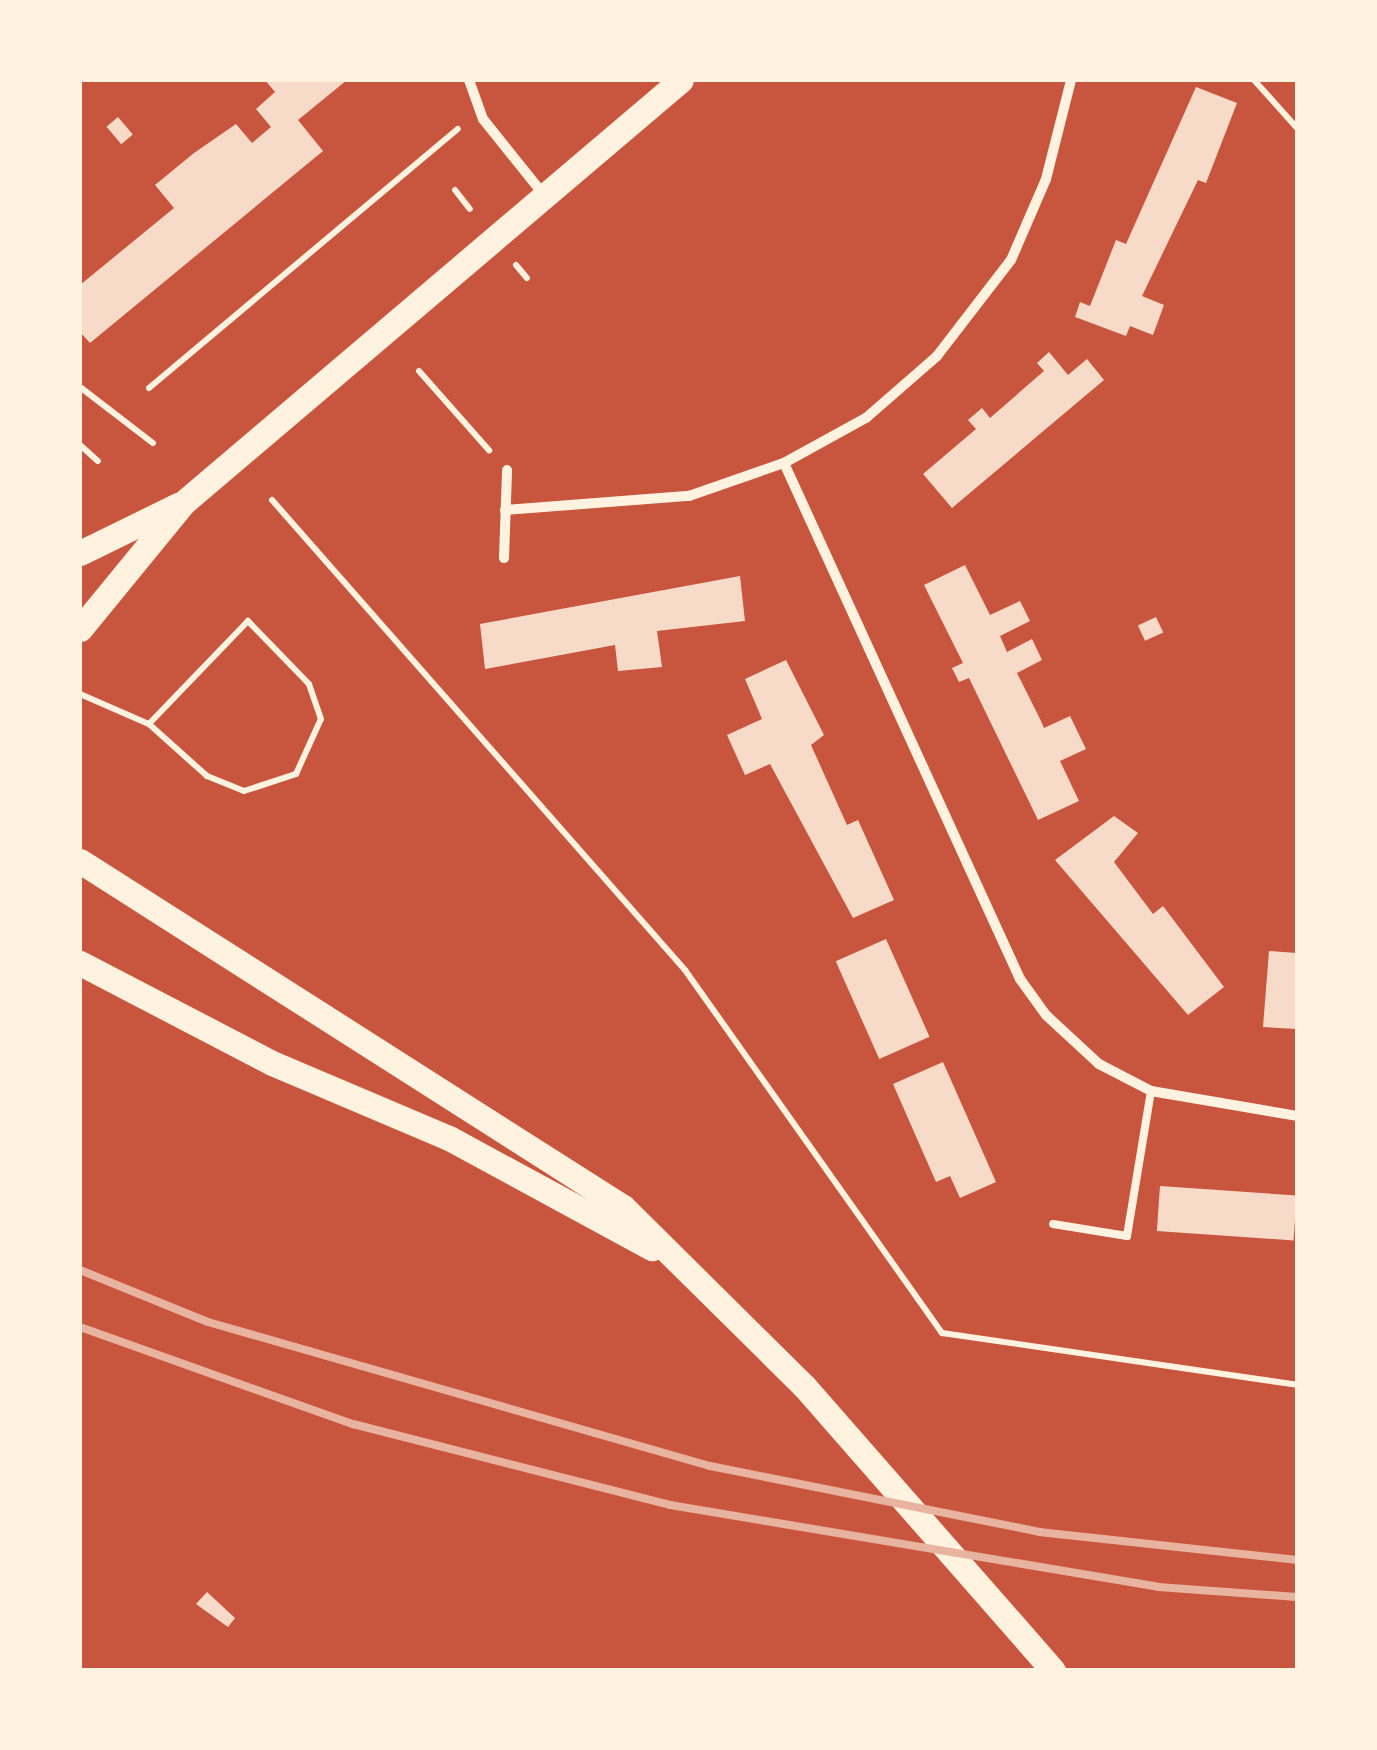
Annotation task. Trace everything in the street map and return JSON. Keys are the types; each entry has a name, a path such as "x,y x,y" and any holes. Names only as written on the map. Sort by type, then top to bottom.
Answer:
{"main road":[{"path":"80,629 183,502 680,80"},
{"path":"80,553 183,502"},
{"path":"80,862 547,1152 623,1207 666,1254 804,1386 1053,1670"},
{"path":"80,963 272,1063 449,1138 666,1254"}],"street":[{"path":"469,80 483,119 544,195"},
{"path":"506,510 654,502 784,463 902,389 994,288 1037,206 1071,80"},
{"path":"784,463 1020,979 1078,1048 1151,1091 1297,1116"},
{"path":"504,558 507,470"}],"lane":[{"path":"1053,1224 1128,1236 1151,1091"}],"path":[{"path":"1254,80 1297,128"},
{"path":"149,388 445,139"},
{"path":"419,371 507,470"},
{"path":"80,388 153,444"},
{"path":"80,445 98,460"},
{"path":"272,500 685,970 942,1333 1297,1385"},
{"path":"80,694 150,724 206,776 244,791 296,774 321,719 309,684 248,622 150,724"}],"building":[{"path":"265,80 347,80 298,120 323,151 90,343 80,332 80,285 174,208 155,185 236,124 252,143 271,127 256,109 275,92"},
{"path":"1196,87 1237,103 1206,183 1198,180 1142,296 1164,305 1153,335 1130,326 1126,336 1075,317 1080,302 1090,306 1116,240 1126,244"},
{"path":"118,117 133,135 121,144 107,127"},
{"path":"1049,352 1068,375 1087,359 1104,380 952,508 923,474 976,429 968,420 982,408 990,418 1044,371 1037,363"},
{"path":"965,565 990,615 1020,601 1030,621 1000,636 1007,652 1032,639 1042,660 1017,673 1044,728 1070,716 1086,749 1060,761 1079,801 1038,820 969,678 959,682 952,668 963,663 924,585"},
{"path":"740,576 745,621 657,631 662,667 618,671 615,645 485,669 480,624"},
{"path":"1156,617 1163,632 1145,641 1138,625"},
{"path":"786,660 824,735 811,745 842,814 847,825 858,820 894,900 853,918 770,764 745,775 727,735 762,719 745,679"},
{"path":"1114,816 1138,833 1114,862 1153,914 1163,906 1224,987 1188,1015 1055,860"},
{"path":"886,939 930,1037 879,1059 836,961"},
{"path":"1269,951 1297,953 1297,1029 1263,1027"},
{"path":"943,1062 996,1182 960,1198 950,1176 936,1182 893,1084"},
{"path":"1160,1186 1297,1196 1294,1240 1157,1231"},
{"path":"207,1592 235,1618 228,1627 196,1604"}],"railway":[{"path":"80,1270 208,1322 710,1466 1039,1532 1297,1560"},
{"path":"80,1327 353,1424 670,1505 1158,1587 1297,1597"}]}
